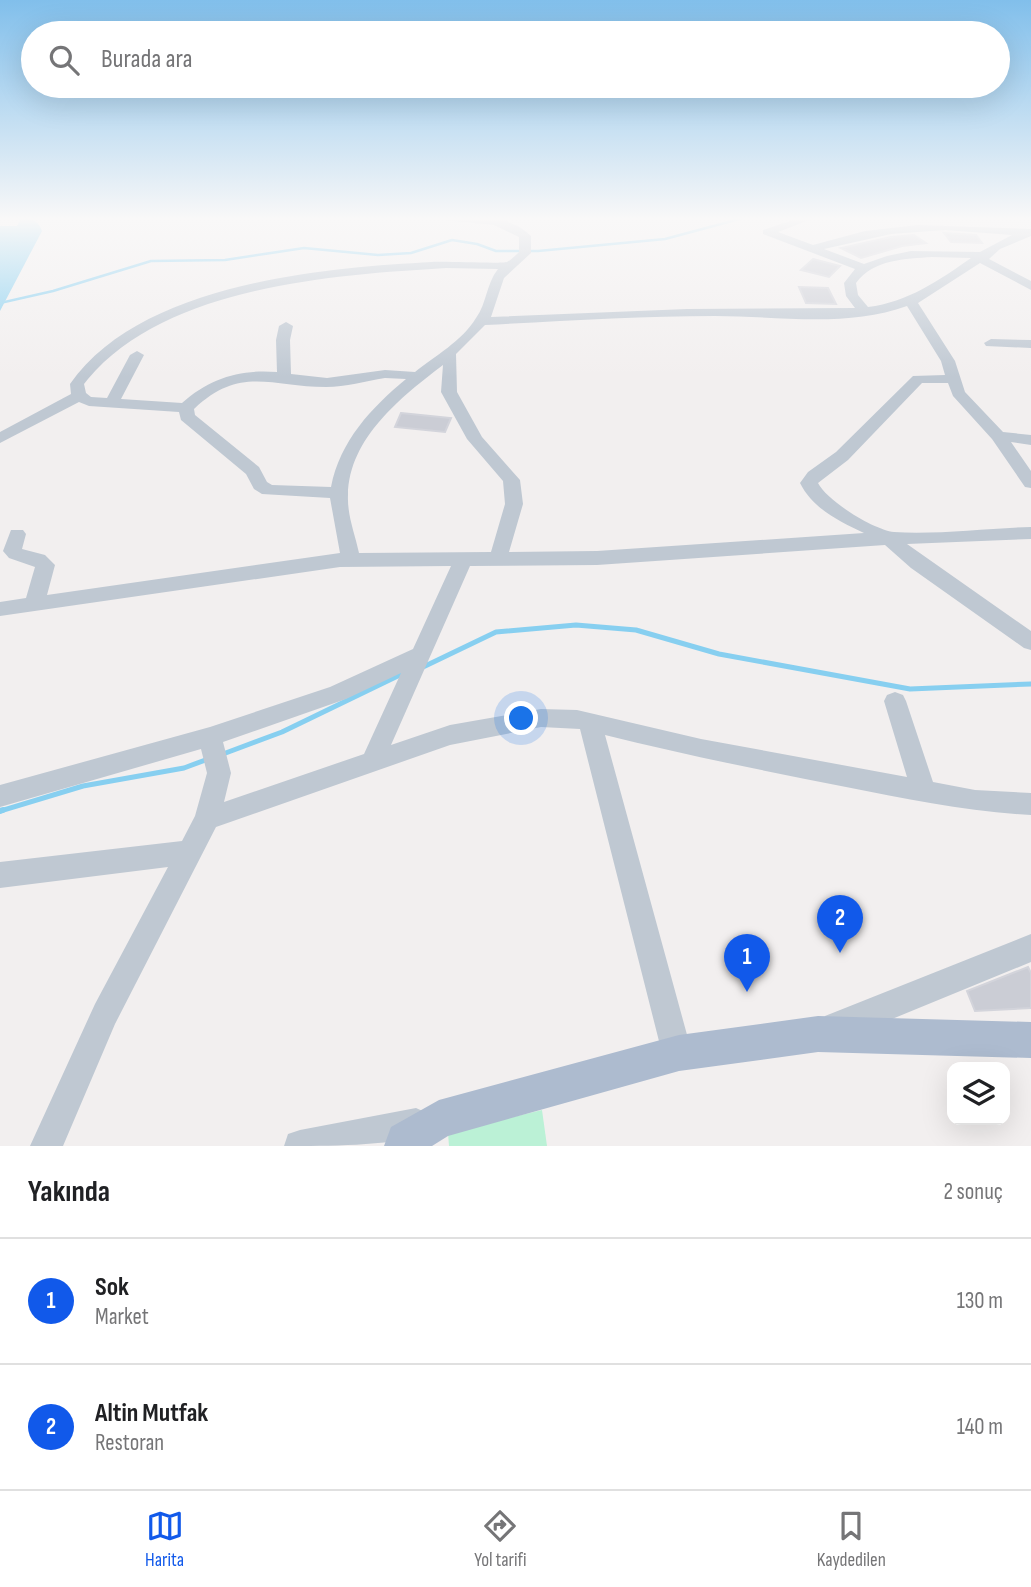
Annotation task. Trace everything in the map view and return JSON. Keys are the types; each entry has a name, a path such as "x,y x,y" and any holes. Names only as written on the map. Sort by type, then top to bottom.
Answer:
{"main road":[{"path":"403,1146 405,1141 439,1119 677,1053 818,1034 1031,1040"}],"street":[{"path":"186,408 89,401 80,396 77,384 87,369 101,356 164,315 211,296 300,280 381,270"},
{"path":"351,559 339,493 351,449 364,429 417,377 450,355 482,321 496,281 503,270"},
{"path":"860,270 853,276 850,287 852,296 864,311"},
{"path":"482,321 656,313 864,311 910,301 962,270"},
{"path":"1004,270 1031,286"},
{"path":"910,301 943,352 958,393 998,436 1031,483"},
{"path":"284,377 283,340 286,326"},
{"path":"991,343 1031,344"},
{"path":"112,402 137,355"},
{"path":"450,355 449,392 475,439 511,480 514,504 498,559"},
{"path":"339,493 268,490 260,485 253,471 187,417 186,408 202,391 220,381 248,375 332,382 400,372 417,377"},
{"path":"952,379 918,379 842,456 814,476 809,483 815,495 841,514 889,538 918,563 1031,642"},
{"path":"0,438 80,396"},
{"path":"998,436 1031,440"},
{"path":"0,610 351,559 597,558 889,538 1031,533"},
{"path":"17,534 12,551 17,555 40,559 45,565 34,605"},
{"path":"372,762 464,560"},
{"path":"0,796 211,741 416,665"},
{"path":"895,701 924,792"},
{"path":"207,819 450,735 541,718 576,719 701,749 975,801 1031,804"},
{"path":"590,722 677,1053"},
{"path":"46,1146 105,1014 207,819 219,773 211,741"},
{"path":"0,875 190,852"},
{"path":"818,1034 1031,948"},
{"path":"316,1145 439,1119"}],"green space":[{"path":"542,1110 547,1146 449,1146 448,1133"}],"water":[{"path":"0,270 21,270 0,311"}],"building":[{"path":"803,270 836,270 829,277"},
{"path":"799,287 828,288 836,304 806,303"},
{"path":"401,413 451,418 445,432 395,427"},
{"path":"1028,967 1031,973 1031,1008 975,1011 967,991"}],"waterway":[{"path":"0,303 53,291 120,270"},
{"path":"421,668 496,632 576,625 636,630 719,654 910,689 1031,684"},
{"path":"223,754 282,732 406,672"},
{"path":"3,810 0,811 83,786 184,768 208,759"}],"place":[{"name":"Altin Mutfak","path":"840,953"},
{"name":"Sok","path":"747,992"}]}
